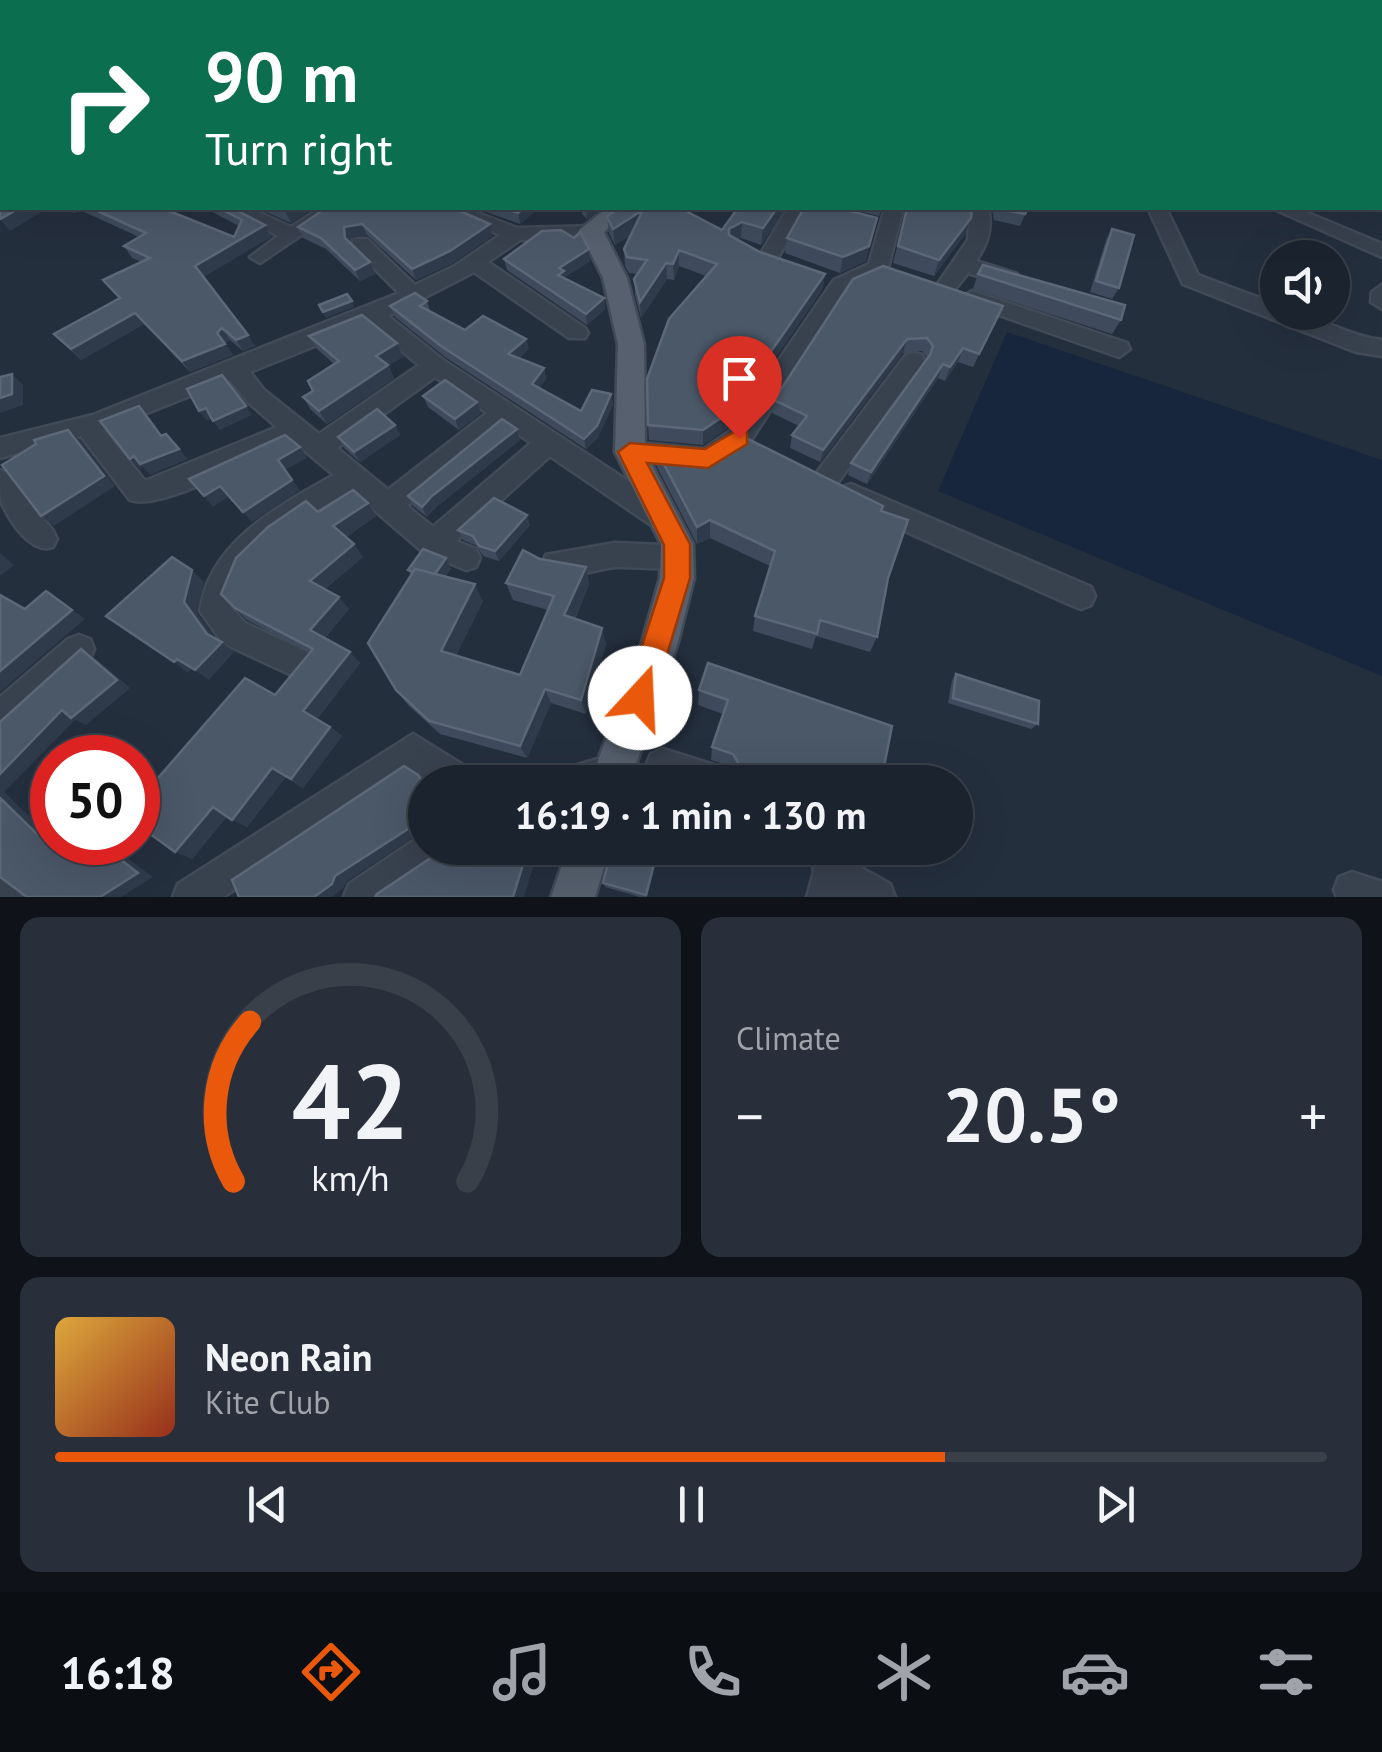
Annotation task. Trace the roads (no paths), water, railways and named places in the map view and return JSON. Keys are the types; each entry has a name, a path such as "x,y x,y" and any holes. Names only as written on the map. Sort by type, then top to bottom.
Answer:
{"main road":[{"path":"616,765 660,642 677,578 677,555 668,521 630,452 630,344 615,278 591,230 618,210"},
{"path":"573,897 583,865"}],"street":[{"path":"240,210 292,235"},
{"path":"260,257 329,210"},
{"path":"455,210 515,234 591,230"},
{"path":"740,248 776,263 796,210"},
{"path":"979,210 980,229 974,249 936,285 1118,349"},
{"path":"1143,210 1148,236"},
{"path":"1158,210 1190,279 1364,346 1382,348"},
{"path":"1287,210 1382,251"},
{"path":"630,452 708,459 748,442 832,282 886,270 885,219"},
{"path":"0,448 87,426 372,315 474,262 515,234"},
{"path":"360,243 410,292 416,293"},
{"path":"474,262 576,334"},
{"path":"962,264 1039,288"},
{"path":"1382,292 1382,302"},
{"path":"372,315 436,366 668,521"},
{"path":"914,361 815,477 1081,596"},
{"path":"318,448 436,366"},
{"path":"234,369 256,396 433,544 466,558"},
{"path":"388,506 504,412"},
{"path":"87,426 139,492 156,490 296,429"},
{"path":"433,544 548,443"},
{"path":"296,662 234,632 215,611 215,588 226,570 275,526 353,476"},
{"path":"0,481 43,539"},
{"path":"556,564 616,555 677,555"},
{"path":"0,718 79,649"},
{"path":"191,897 414,750 435,765"},
{"path":"362,897 408,865"},
{"path":"829,872 877,897"}],"water":[{"path":"1007,332 1382,460 1382,676 938,491"}]}
